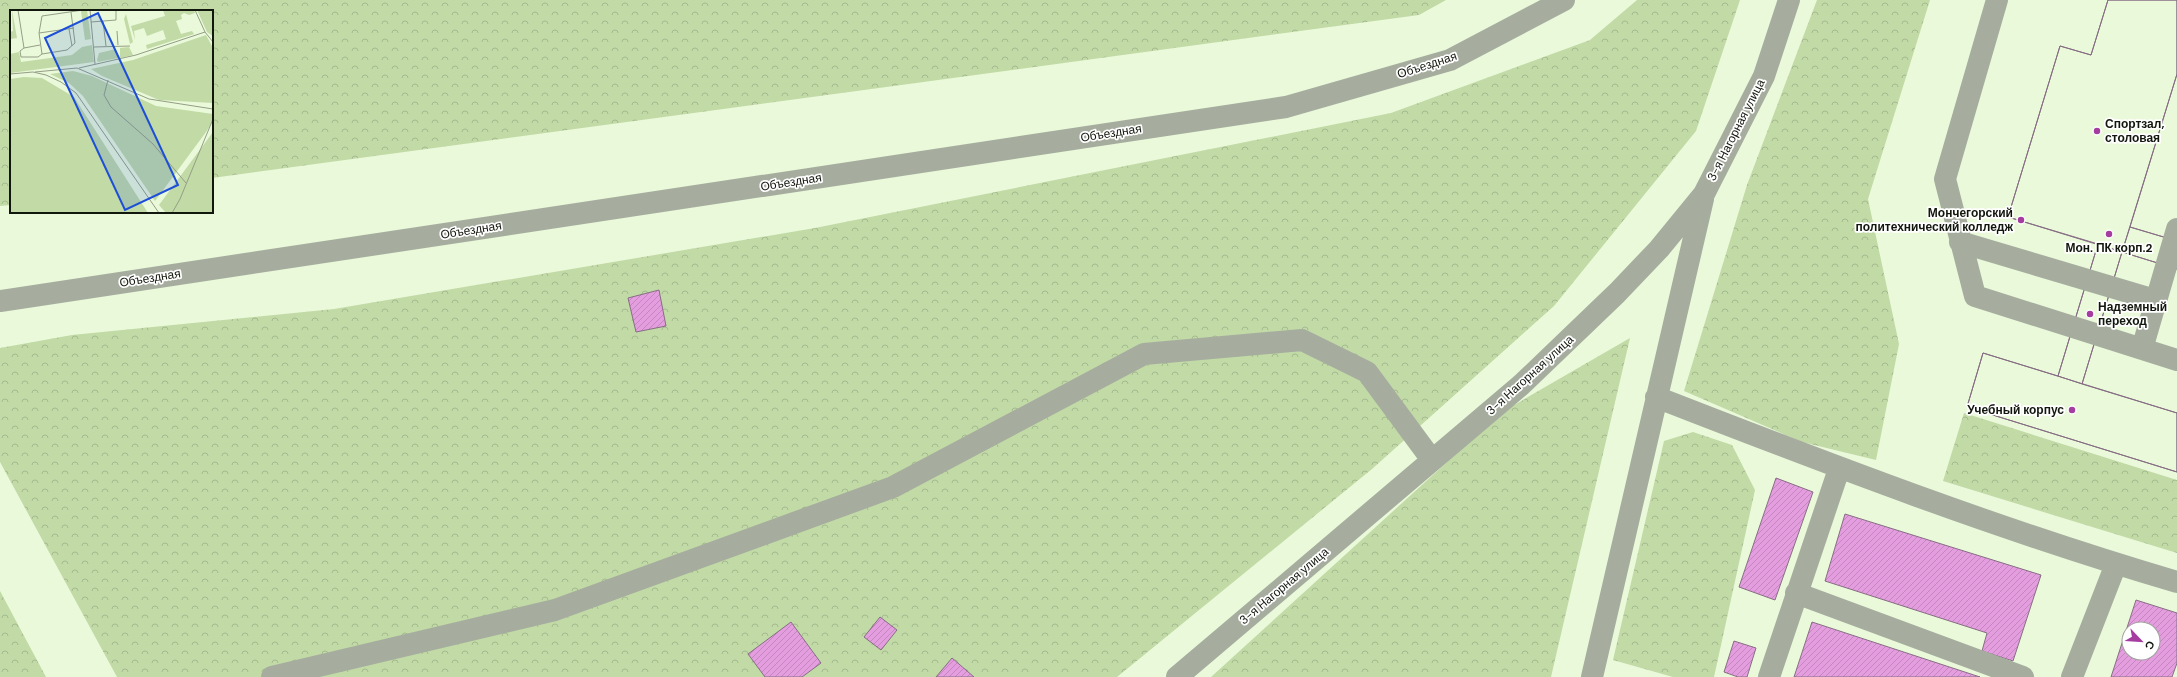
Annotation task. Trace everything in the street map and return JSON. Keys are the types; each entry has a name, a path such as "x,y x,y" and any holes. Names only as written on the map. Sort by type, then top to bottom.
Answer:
{"street":[{"name":"Объездная","path":"0,301 1286,107 1450,60 1564,0"},
{"name":"3-я Нагорная улица","path":"1177,677 1521,386 1617,293 1659,249 1704,194 1764,76 1789,0"},
{"path":"1997,0 1945,179 1975,296 2177,360"},
{"path":"1592,677 1704,194"},
{"path":"2142,349 2155,300 2177,229"},
{"path":"1960,242 2155,300"},
{"path":"272,677 555,610 893,487 1144,354 1302,340 1367,372 1432,460"},
{"path":"1656,397 1839,469 2116,564 2177,582"},
{"path":"1769,677 1796,593 1839,469"},
{"path":"2072,677 2116,564"},
{"path":"1796,593 2023,677"}],"green space":[{"path":"0,0 1446,0 1419,15 213,178 213,10 10,10 10,205 0,206"},
{"path":"1637,0 1740,0 1696,131 1554,306 1372,469 1117,677 117,677 0,462 0,348 72,335 334,309 815,228 1391,113 1590,40"},
{"path":"1817,0 1930,0 1868,199 1899,344 1876,460 1802,442 1684,391 1747,185"},
{"path":"1630,338 1551,677 1211,677 1502,412"},
{"path":"1964,413 2177,480 2177,553 1943,481"},
{"path":"1693,432 1732,445 1755,490 1714,677 1673,677 1613,660 1664,441"},
{"path":"0,591 46,677 0,677"}],"building":[{"name":"Спортзал, столовая","path":"2108,0 2177,0 2177,74 2122,252 2008,217 2060,46 2091,55"},
{"name":"Спортзал, столовая","path":"2108,0 2177,0 2177,74 2130,227 2177,241 2177,269 2122,252 2082,384 2177,413 2177,472 1967,407 1983,353 2058,376 2098,244 2008,217 2060,46 2091,55"},
{"name":"Надземный переход","path":"2130,227 2177,241 2177,269 2122,252"},
{"name":"Надземный переход","path":"2098,244 2122,252 2082,384 2058,376"},
{"path":"659,290 666,326 636,332 628,298"},
{"name":"Учебный корпус","path":"1983,353 2177,413 2177,472 1967,407"},
{"path":"1776,478 1813,492 1775,600 1739,587"},
{"path":"1845,514 2041,575 2013,661 1982,651 1987,633 1825,581"},
{"path":"2136,600 2177,613 2177,663 2172,677 2111,677 2121,646 2121,661 2161,661 2161,621 2129,621"},
{"path":"880,617 897,630 881,650 864,637"},
{"path":"791,622 821,663 802,677 765,677 748,654"},
{"path":"1812,622 1980,677 1794,677"},
{"path":"1734,641 1756,648 1747,677 1738,677 1724,672"},
{"path":"952,658 974,677 936,677"}],"place":[{"name":"Спортзал, столовая","path":"2097,131"},
{"name":"Мончегорский политехнический колледж","path":"2021,220"},
{"name":"Мон. ПК корп.2","path":"2109,234"},
{"name":"Надземный переход","path":"2090,314"},
{"name":"Учебный корпус","path":"2072,410"}]}
